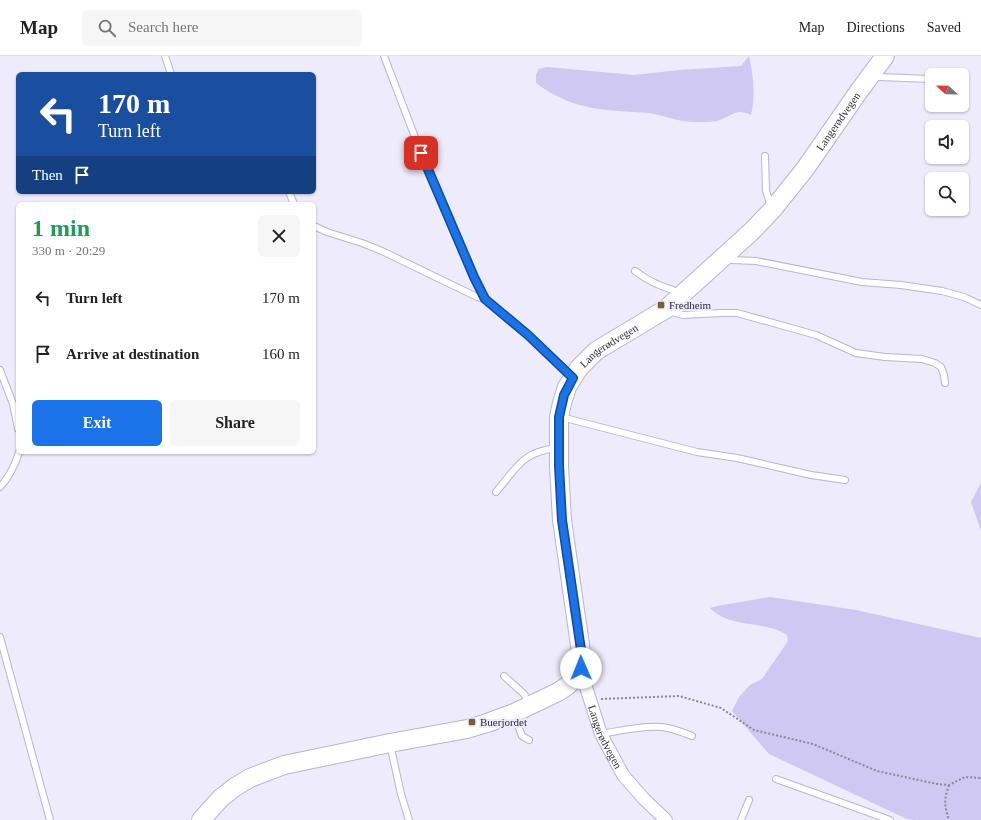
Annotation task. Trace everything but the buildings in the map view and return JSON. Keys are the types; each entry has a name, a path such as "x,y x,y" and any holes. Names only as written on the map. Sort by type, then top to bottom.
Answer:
{"main road":[{"name":"Langerødvegen","path":"578,675 581,668 582,659 562,520 558,448 559,417 564,395 580,368 596,351 666,309 751,232 773,209 805,169 870,75 885,56"},
{"path":"201,820 221,798 250,778 262,773 297,761 467,729 487,723 530,706 563,689 578,675"}],"street":[{"name":"Langerødvegen","path":"578,675 585,684 601,734 623,774 643,798 666,820"}],"lane":[{"path":"165,56 170,72"},
{"path":"384,56 421,153 485,299"},
{"path":"870,75 878,77 925,79"},
{"path":"765,156 766,191 770,205 773,209"},
{"path":"316,227 382,251 470,294 485,299 528,335 573,378"},
{"path":"723,256 732,260 756,261 862,282 901,285 942,292 964,297 981,305"},
{"path":"635,271 644,278 658,285 675,290 682,295"},
{"path":"666,309 683,315 722,313 737,314 816,335 856,353 885,357 922,359 941,366 945,383"},
{"path":"0,370 13,404 16,419"},
{"path":"559,417 697,452 737,458 811,475 845,480"},
{"path":"496,492 515,467 524,460 538,451 558,448"},
{"path":"0,487 15,466 18,454"},
{"path":"0,637 50,820"},
{"path":"504,676 524,694 530,706"},
{"path":"514,713 522,736 529,740"},
{"path":"601,734 660,727 673,729 692,736"},
{"path":"390,743 401,794 409,820"},
{"path":"776,779 890,820"},
{"path":"741,820 749,800"}],"path":[{"path":"589,699 678,696 721,708 754,730 812,744 877,770 936,784 949,785 965,777 981,778"},
{"path":"949,785 944,806 949,820"}],"shaded area":[{"path":"749,56 753,85 753,108 751,115 738,112 712,122 692,122 649,113 607,110 585,106 565,100 545,90 536,83 536,75 539,69 547,67 634,75 679,70 741,66"},
{"path":"981,483 981,531 971,502"},
{"path":"770,597 856,610 981,638 981,820 907,819 769,754 732,711 739,697 750,685 762,679 788,641 787,635 768,627 727,619 718,615 710,608"}],"place":[{"name":"Fredheim","path":"661,305"},
{"name":"Buerjordet","path":"472,722"}],"route":[{"path":"421,153 474,277 485,299 528,335 573,378 564,395 559,417 559,466 562,520 581,650 581,668"}]}
